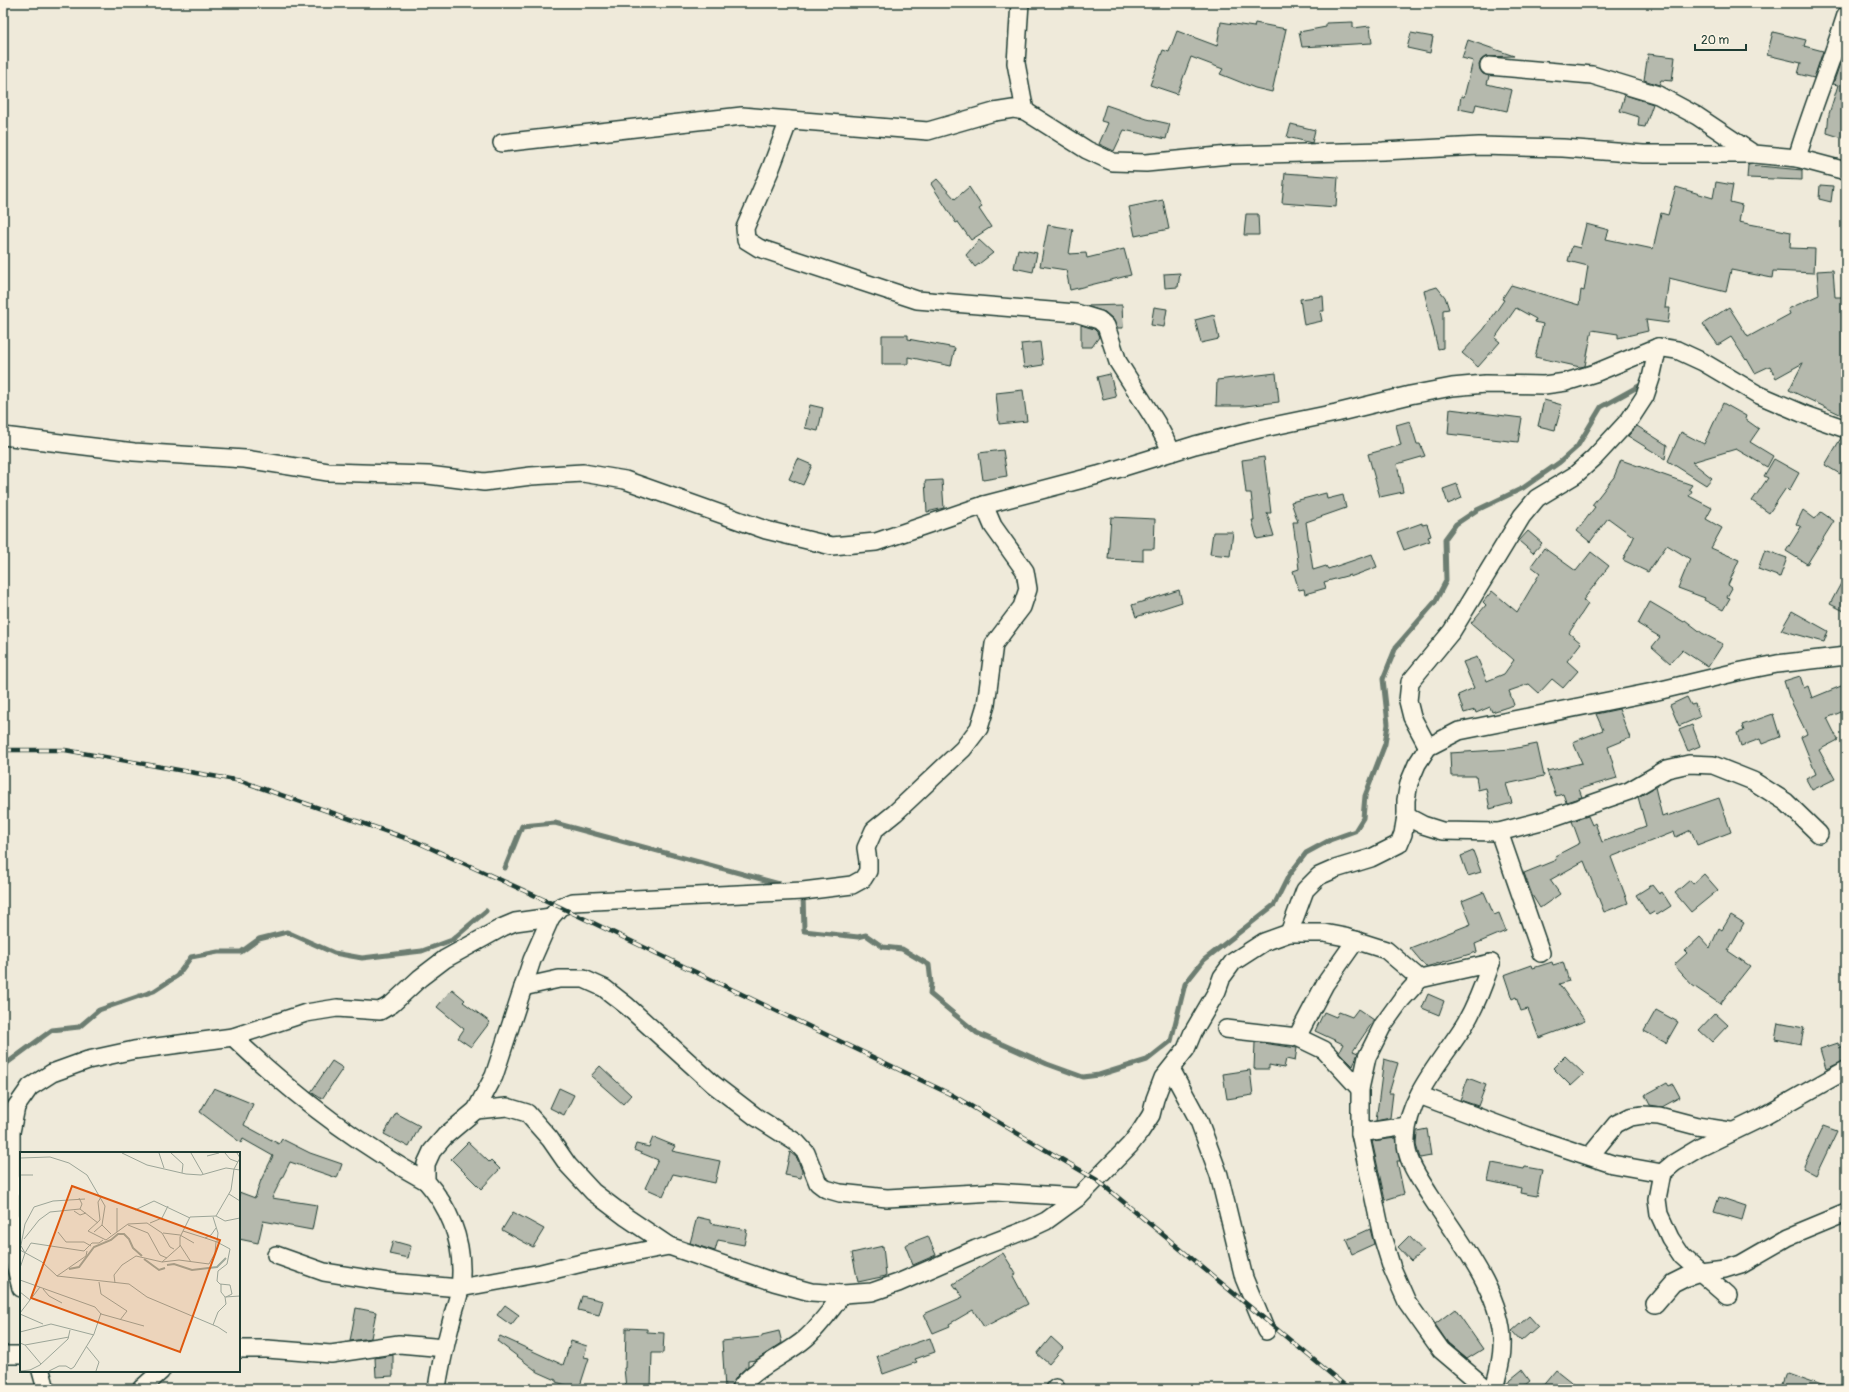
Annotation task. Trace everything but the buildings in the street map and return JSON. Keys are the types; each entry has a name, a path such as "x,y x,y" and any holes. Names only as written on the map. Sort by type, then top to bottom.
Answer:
{"street":[{"path":"1020,3 1016,62 1025,111"},
{"path":"1797,158 1846,15"},
{"path":"1489,66 1592,75 1658,95 1697,116 1754,154"},
{"path":"502,143 742,116 928,131 994,112 1013,109 1025,111 1086,150 1113,162 1146,163 1229,155 1383,151 1479,146 1563,148 1643,154 1754,154 1797,158 1846,171"},
{"path":"788,120 771,168 745,228 746,240 759,248 917,300 1076,313 1099,320 1106,326 1118,362 1156,422 1172,452"},
{"path":"1428,747 1412,717 1408,701 1410,682 1452,631 1522,516 1537,498 1575,475 1594,458 1630,419 1645,396 1658,347"},
{"path":"3,436 134,452 245,459 328,472 428,475 484,482 531,476 583,473 625,480 766,530 832,546 876,542 984,505 1098,475 1172,452 1258,429 1445,389 1485,384 1544,385 1566,382 1595,374 1658,347 1677,350 1703,362 1757,394 1806,415 1846,429"},
{"path":"426,1181 426,1164 432,1151 445,1136 476,1110 494,1076 532,960 551,917 560,907 573,902 803,891 852,885 863,879 868,871 866,848 874,830 895,813 963,749 979,728 986,705 994,644 1022,607 1028,589 1025,571 993,526 984,505"},
{"path":"1289,933 1305,890 1319,876 1335,869 1371,858 1399,844 1403,834 1406,816 1406,800 1417,764 1428,747 1459,731 1653,692 1777,664 1846,656"},
{"path":"1406,816 1423,825 1442,831 1499,832 1545,820 1629,791 1667,769 1689,764 1713,765 1753,781 1786,802 1819,834"},
{"path":"1499,832 1541,953"},
{"path":"20,1284 14,1260 11,1230 11,1132 16,1107 30,1087 52,1073 88,1060 169,1044 203,1042 233,1037 314,1012 337,1008 380,1011 392,1004 420,978 445,959 503,927 515,922 551,917"},
{"path":"476,1110 507,1107 527,1113 550,1140 568,1165 593,1192 626,1217 669,1246 744,1272 803,1290 843,1294 872,1292 898,1283 976,1249 1046,1221 1079,1197 1130,1145 1140,1132 1151,1115 1163,1078 1186,1049 1193,1032 1217,991 1222,977 1233,962 1264,942 1289,933 1334,934 1386,950 1420,979"},
{"path":"1297,1037 1325,984 1356,940"},
{"path":"1486,1389 1441,1350 1407,1302 1392,1268 1382,1236 1360,1133 1360,1089 1367,1057 1383,1025 1401,1000 1420,979 1491,963 1481,992 1465,1023 1419,1095 1407,1126 1406,1140 1410,1160 1446,1220 1472,1257 1491,1296 1500,1322 1502,1348 1494,1389"},
{"path":"523,987 559,979 584,979 604,988 627,1006 713,1084 756,1117 797,1142 806,1153 818,1183 826,1189 840,1193 887,1198 995,1192 1079,1197"},
{"path":"1226,1028 1297,1037 1324,1050 1360,1089"},
{"path":"233,1037 262,1066 318,1111 399,1166 426,1181 438,1195 448,1213 458,1238 460,1288 439,1372 438,1389"},
{"path":"1171,1069 1199,1122 1219,1175 1244,1278 1266,1332"},
{"path":"1728,1296 1682,1256 1670,1238 1658,1214 1657,1198 1662,1174 1674,1163 1730,1131 1761,1118 1846,1070"},
{"path":"1419,1095 1534,1138 1612,1164 1662,1174"},
{"path":"1590,1156 1616,1124 1630,1117 1643,1114 1659,1116 1697,1126 1730,1131"},
{"path":"1360,1133 1407,1126"},
{"path":"1655,1304 1673,1283 1685,1277 1700,1272 1725,1269 1741,1264 1788,1237 1846,1213"},
{"path":"276,1255 296,1264 330,1274 388,1282 460,1288 541,1273 593,1260 669,1246"},
{"path":"740,1389 742,1384 756,1372 806,1338 843,1294"},
{"path":"240,1349 331,1354 399,1344 445,1348"},
{"path":"3,1355 20,1355"},
{"path":"41,1372 46,1389"},
{"path":"141,1389 160,1372"}],"waterway":[{"path":"803,894 804,931 858,937 866,935 883,947 902,949 929,965 931,983 930,994 977,1033 1047,1064 1083,1077 1099,1075 1147,1060 1171,1041 1185,984 1204,960 1274,905 1289,875 1306,853 1330,840 1355,831 1363,818 1365,796 1385,744 1388,724 1383,679 1396,647 1435,602 1446,581 1445,539 1456,524 1477,510 1523,488 1560,462 1577,447 1601,407 1639,386"},
{"path":"505,868 522,826 555,823 783,885"},
{"path":"3,1066 52,1030 79,1027 99,1010 154,991 177,976 191,957 218,952 241,952 259,939 287,932 334,953 362,958 422,951 452,940 486,911"}],"railway":[{"path":"3,750 65,750 241,781 417,842 560,907 952,1095 1097,1180 1349,1389"}]}
